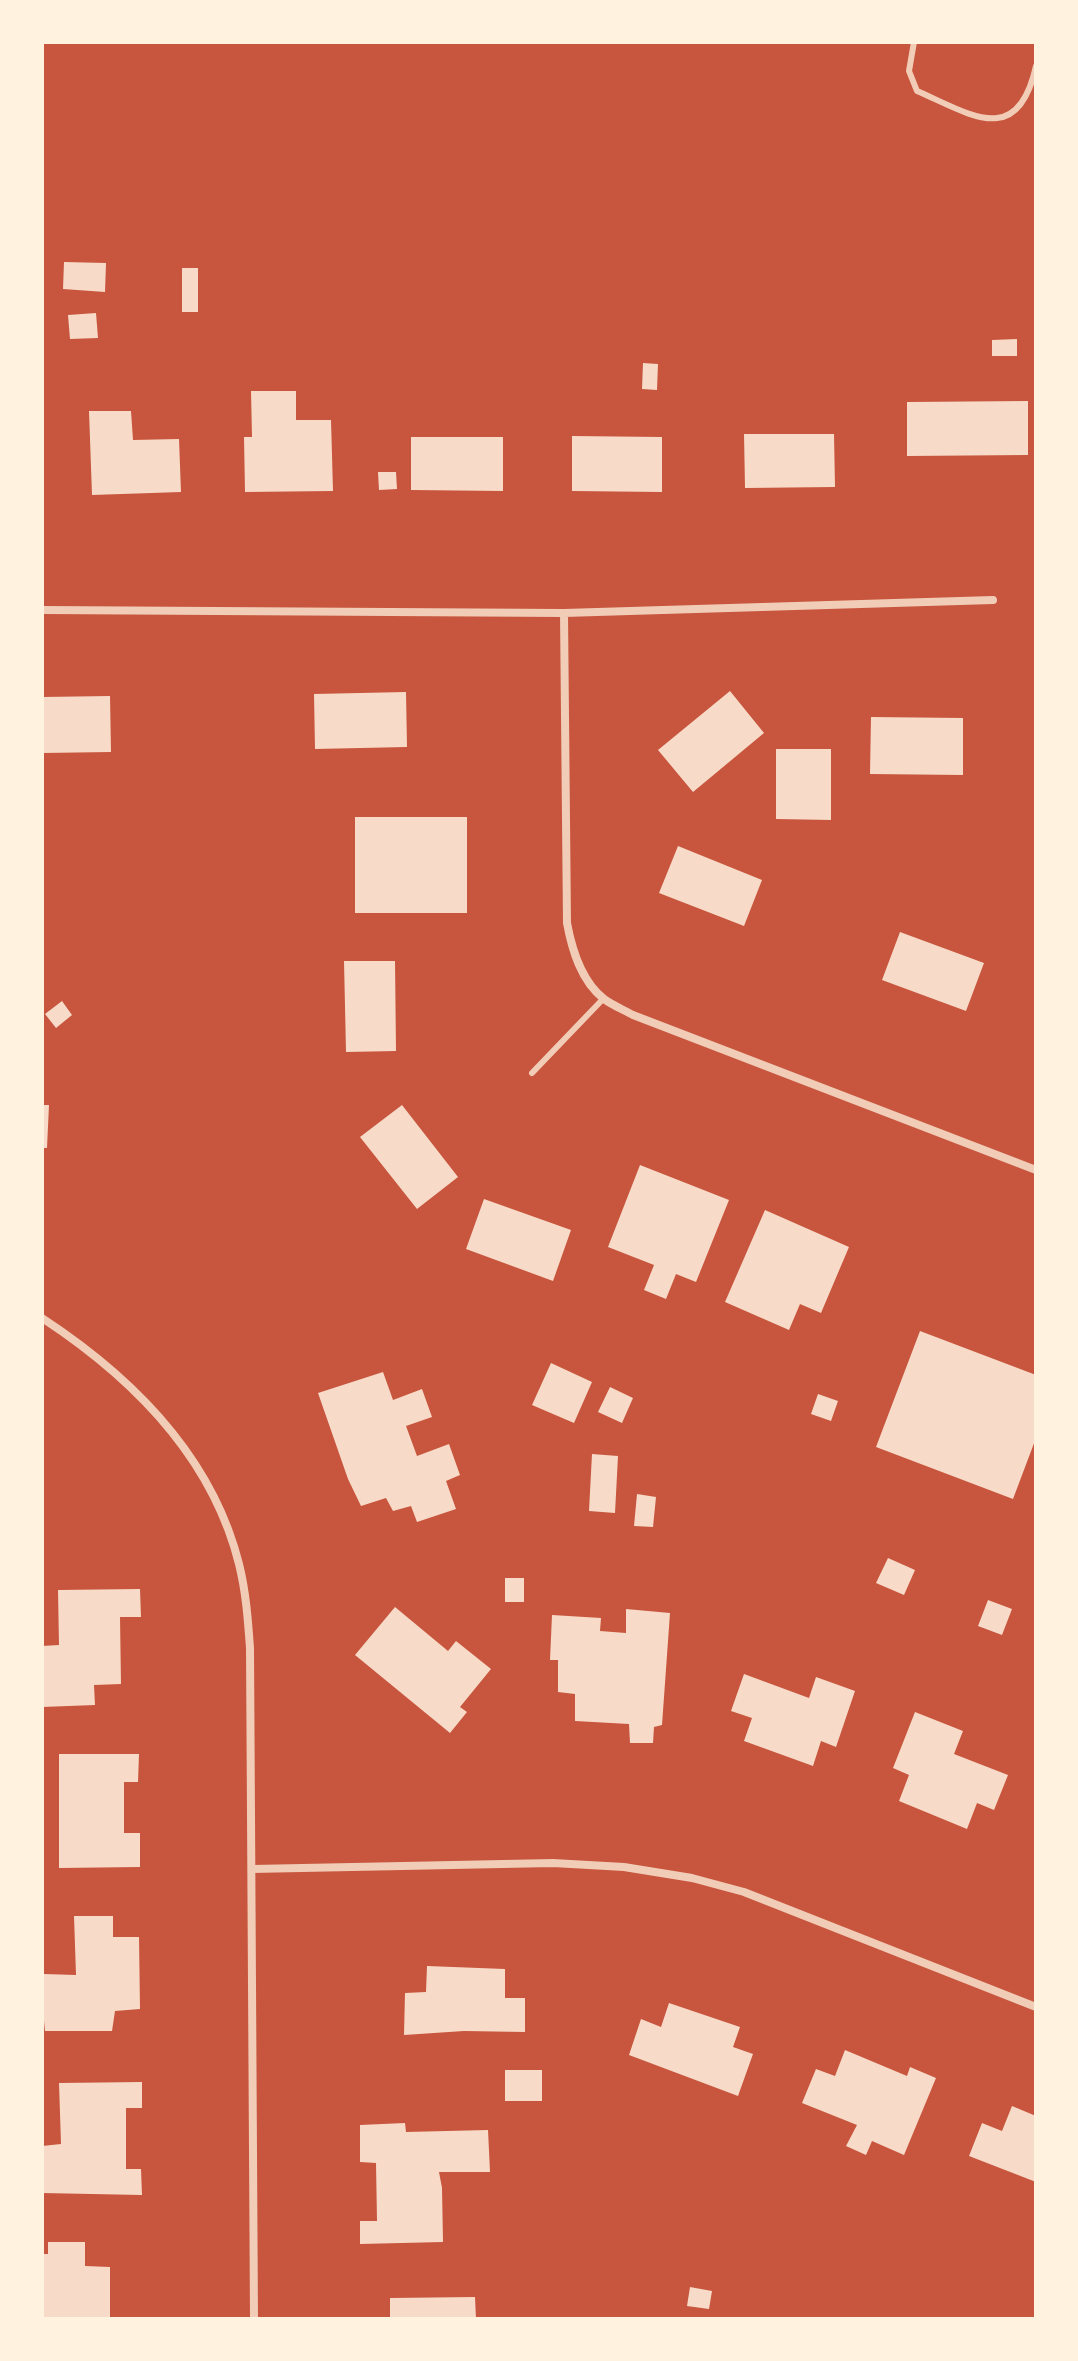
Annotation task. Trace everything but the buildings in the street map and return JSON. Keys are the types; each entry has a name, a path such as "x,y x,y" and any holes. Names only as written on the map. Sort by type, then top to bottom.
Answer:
{"street":[{"path":"42,610 564,613 993,600"},
{"path":"564,613 567,923 571,948 588,981 603,999 633,1015 1036,1170"},
{"path":"42,1318 121,1376 159,1415 188,1453 213,1494 239,1561 247,1601 250,1648 254,2319"},
{"path":"252,1869 553,1863 624,1867 678,1875 744,1892 1036,2007"}],"lane":[{"path":"914,42 909,71 917,91 981,120 1008,116 1024,102 1036,66"},
{"path":"532,1073 603,999"}]}
